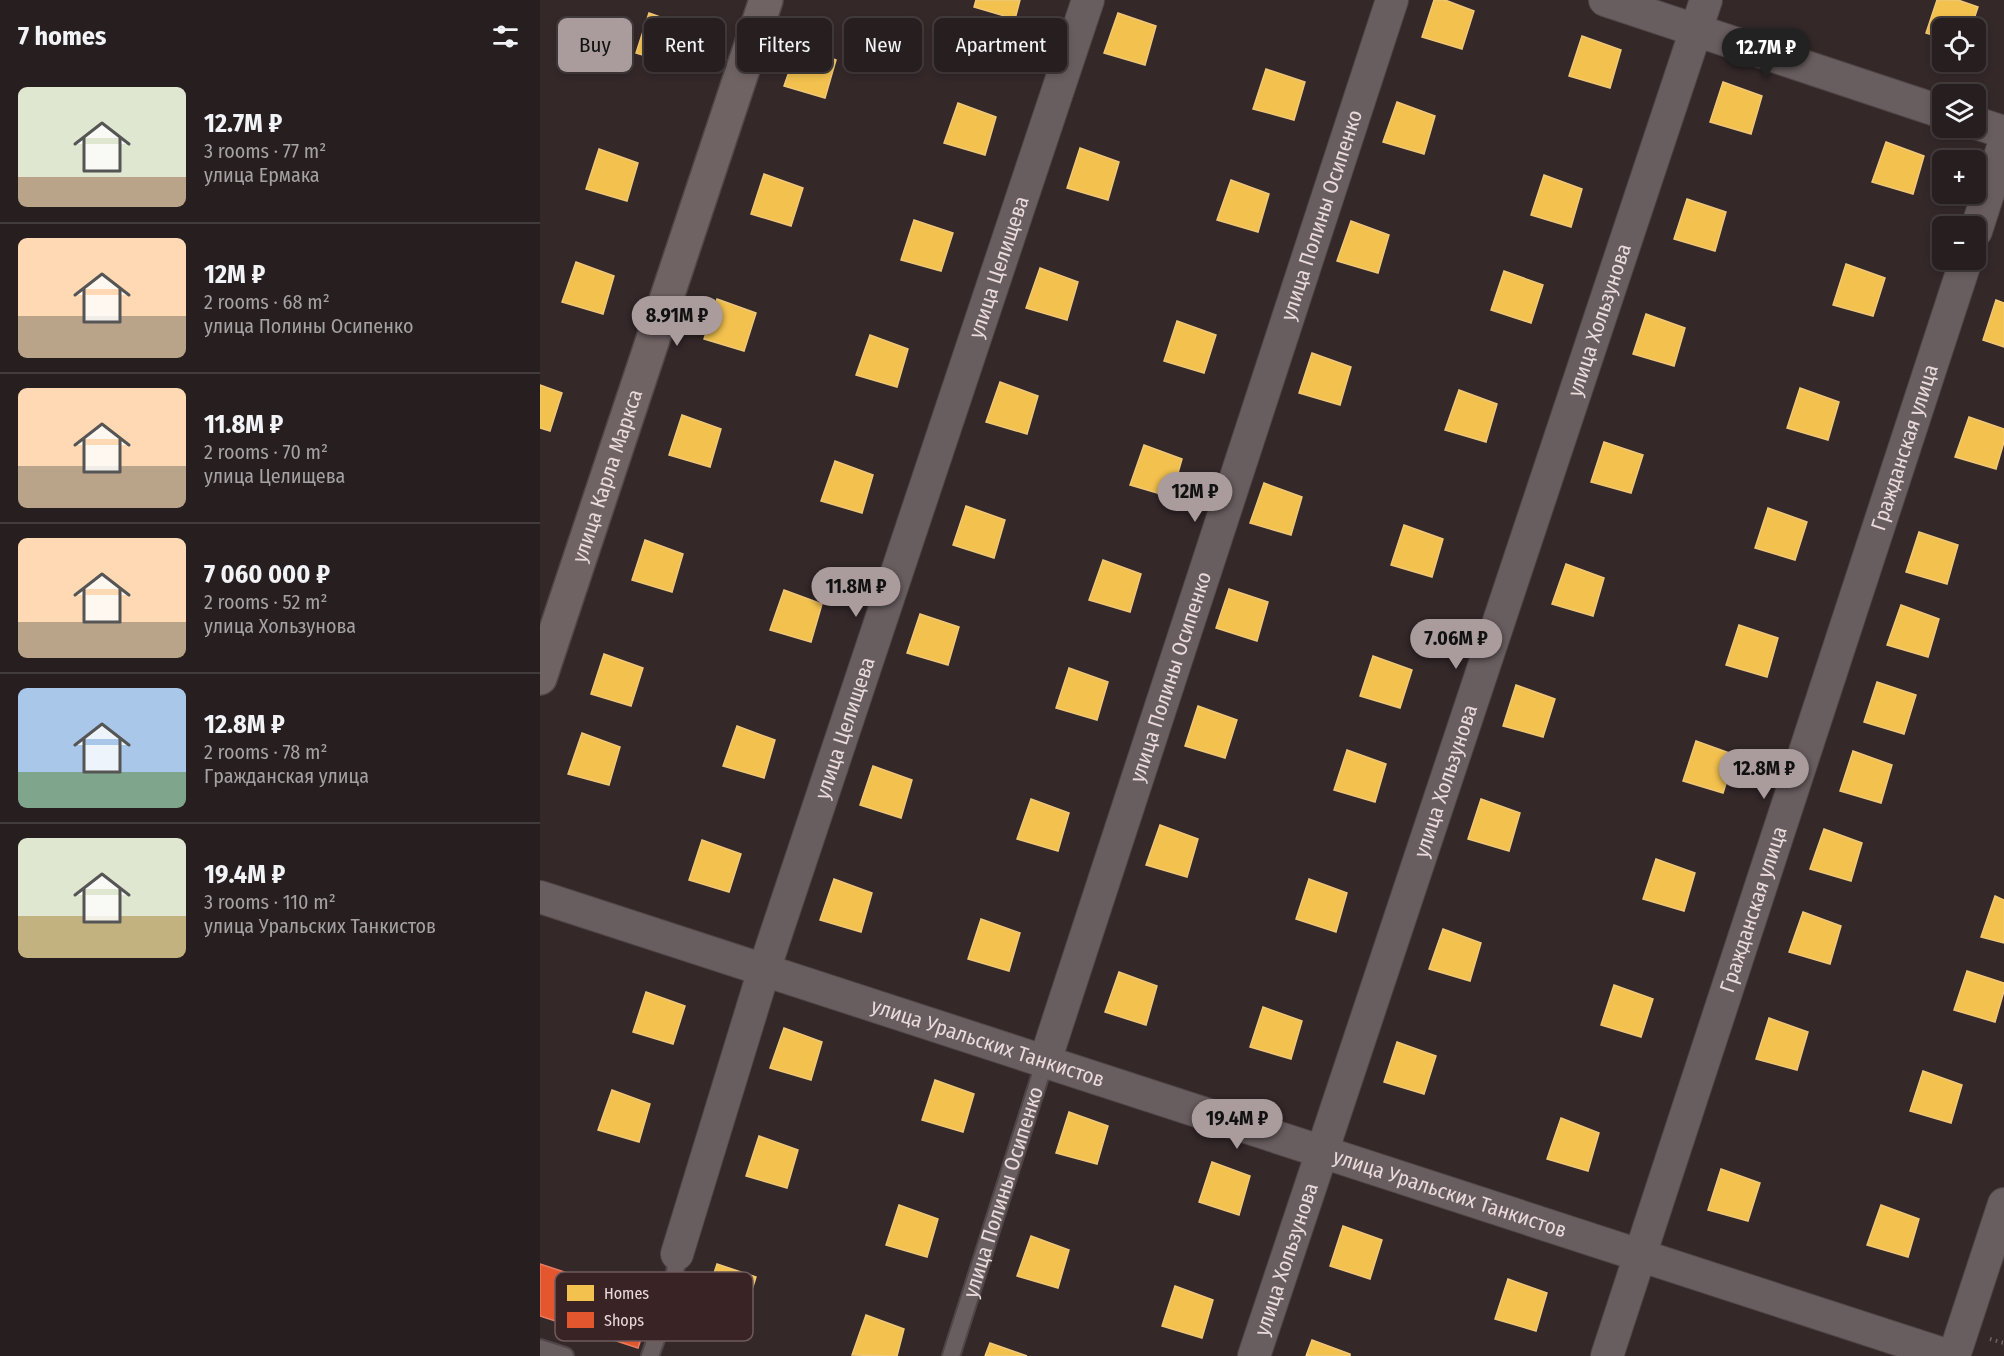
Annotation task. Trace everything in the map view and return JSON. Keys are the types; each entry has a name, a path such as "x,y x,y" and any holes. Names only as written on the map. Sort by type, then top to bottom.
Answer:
{"main road":[{"name":"улица Карла Маркса","path":"540,678 766,0"}],"street":[{"name":"улица Целищева","path":"677,1254 764,970 1088,0"},
{"name":"улица Полины Осипенко","path":"1045,1061 1392,0"},
{"path":"1605,0 1932,109"},
{"name":"улица Хользунова","path":"1254,1356 1706,0"},
{"path":"1986,126 2004,132"},
{"path":"1981,216 2004,144"},
{"name":"Гражданская улица","path":"1607,1356 1963,270"},
{"name":"улица Уральских Танкистов","path":"540,897 1949,1356"},
{"path":"1954,1356 2004,1204"}],"lane":[{"name":"улица Полины Осипенко","path":"951,1356 1045,1061"},
{"path":"675,1272 677,1254"},
{"path":"650,1356 655,1341"},
{"path":"540,1348 565,1356"}],"building: Homes":[{"path":"976,0 1020,0 1015,18 974,7"},
{"path":"1434,0 1445,0 1474,11 1462,49 1422,37"},
{"path":"1937,0 1958,0 1978,7 1974,18 1932,18 1932,35 1926,33"},
{"path":"649,13 663,18 647,18"},
{"path":"1118,13 1156,26 1145,65 1104,53"},
{"path":"644,28 644,55 636,53"},
{"path":"1582,36 1621,50 1610,88 1569,76"},
{"path":"832,59 836,60 825,98 784,86 789,72 832,72"},
{"path":"1266,69 1305,82 1294,120 1253,109"},
{"path":"1723,82 1762,96 1751,134 1710,122"},
{"path":"1397,102 1435,116 1424,154 1383,142"},
{"path":"958,103 996,117 985,155 944,143"},
{"path":"1886,142 1924,156 1913,194 1872,182"},
{"path":"1080,148 1119,162 1108,200 1067,188"},
{"path":"599,149 638,163 627,201 586,189"},
{"path":"764,174 803,188 791,226 751,214"},
{"path":"1544,175 1582,189 1571,227 1531,215"},
{"path":"1231,180 1269,194 1258,232 1217,220"},
{"path":"1687,199 1726,212 1715,251 1674,239"},
{"path":"914,220 953,233 941,271 901,260"},
{"path":"1351,221 1389,235 1378,273 1337,261"},
{"path":"576,262 614,276 603,314 562,302"},
{"path":"1846,264 1885,278 1873,316 1833,305"},
{"path":"1040,268 1078,282 1067,320 1026,308"},
{"path":"1504,271 1543,285 1531,323 1491,310"},
{"path":"717,299 756,313 744,351 704,339"},
{"path":"1996,300 2004,303 2004,347 1983,340"},
{"path":"1646,314 1685,328 1674,366 1633,354"},
{"path":"1177,321 1216,335 1204,373 1164,361"},
{"path":"870,335 908,349 897,387 856,375"},
{"path":"1312,353 1351,367 1340,405 1299,393"},
{"path":"1000,382 1038,396 1027,434 986,422"},
{"path":"540,385 562,393 550,431 540,428"},
{"path":"1800,388 1839,402 1828,440 1787,428"},
{"path":"1459,390 1497,404 1486,442 1445,430"},
{"path":"682,415 721,429 710,467 669,455"},
{"path":"1969,417 2004,429 2004,442 1996,469 1955,457"},
{"path":"1604,442 1643,455 1631,493 1591,482"},
{"path":"1144,445 1182,459 1171,497 1130,485"},
{"path":"835,461 873,475 862,513 821,501"},
{"path":"1264,483 1302,497 1291,535 1250,523"},
{"path":"966,506 1005,520 994,558 953,545"},
{"path":"1768,508 1807,522 1795,560 1755,548"},
{"path":"1404,525 1443,539 1432,577 1391,565"},
{"path":"1919,532 1958,545 1947,584 1906,572"},
{"path":"645,540 683,554 672,592 632,580"},
{"path":"1103,560 1141,574 1130,612 1089,600"},
{"path":"1566,564 1604,578 1593,616 1552,604"},
{"path":"1229,589 1268,602 1257,641 1216,628"},
{"path":"784,590 822,604 811,642 770,630"},
{"path":"1901,605 1939,619 1928,657 1887,645"},
{"path":"920,614 959,627 948,665 907,653"},
{"path":"1739,625 1778,638 1767,677 1726,665"},
{"path":"604,654 643,668 631,706 591,694"},
{"path":"1373,656 1412,670 1400,708 1360,696"},
{"path":"1069,668 1108,682 1097,720 1056,708"},
{"path":"1877,682 1916,695 1904,734 1864,722"},
{"path":"1516,685 1555,699 1543,737 1503,726"},
{"path":"1198,706 1237,720 1225,758 1185,746"},
{"path":"737,726 775,740 764,778 723,766"},
{"path":"582,733 620,747 609,785 568,774"},
{"path":"1696,741 1735,755 1723,793 1683,781"},
{"path":"1347,750 1386,764 1375,802 1334,790"},
{"path":"1853,751 1892,765 1881,803 1840,791"},
{"path":"873,766 912,780 901,818 860,805"},
{"path":"1031,799 1069,813 1058,851 1017,839"},
{"path":"1481,799 1520,813 1509,851 1468,839"},
{"path":"1160,825 1198,839 1187,877 1146,865"},
{"path":"1824,829 1862,843 1851,881 1810,869"},
{"path":"702,840 741,854 729,892 689,880"},
{"path":"1656,859 1695,873 1684,911 1643,899"},
{"path":"834,879 872,893 861,932 820,920"},
{"path":"1309,879 1347,893 1336,932 1296,919"},
{"path":"1995,896 2004,900 2004,943 1981,937"},
{"path":"1803,912 1841,926 1830,964 1789,952"},
{"path":"981,919 1020,933 1009,971 968,959"},
{"path":"1443,929 1481,943 1470,981 1429,969"},
{"path":"1967,971 2004,983 1995,1022 1954,1010"},
{"path":"1119,972 1157,986 1146,1025 1105,1012"},
{"path":"1614,985 1653,999 1641,1037 1601,1025"},
{"path":"646,992 685,1006 673,1044 633,1032"},
{"path":"1263,1007 1302,1021 1291,1059 1250,1047"},
{"path":"1769,1018 1808,1032 1797,1070 1756,1059"},
{"path":"784,1028 822,1042 811,1080 770,1068"},
{"path":"1397,1042 1436,1056 1424,1094 1384,1082"},
{"path":"1923,1071 1962,1085 1951,1123 1910,1111"},
{"path":"935,1080 974,1094 963,1132 922,1120"},
{"path":"612,1090 650,1104 639,1142 598,1130"},
{"path":"1069,1112 1108,1126 1097,1164 1056,1153"},
{"path":"1561,1118 1599,1133 1588,1171 1547,1159"},
{"path":"759,1136 798,1150 787,1188 746,1176"},
{"path":"1212,1162 1250,1176 1239,1215 1199,1202"},
{"path":"1721,1169 1760,1183 1748,1221 1708,1210"},
{"path":"899,1205 938,1219 927,1257 886,1245"},
{"path":"1881,1205 1919,1219 1908,1257 1867,1245"},
{"path":"1343,1226 1382,1240 1370,1279 1330,1266"},
{"path":"1031,1236 1069,1250 1058,1288 1017,1276"},
{"path":"717,1264 741,1272 714,1272"},
{"path":"1508,1279 1547,1293 1536,1331 1495,1319"},
{"path":"1175,1286 1213,1300 1202,1338 1162,1326"},
{"path":"866,1315 904,1329 897,1356 852,1355"},
{"path":"1312,1340 1350,1354 1350,1356 1306,1356"},
{"path":"990,1343 1027,1356 985,1356"}],"building: Shops":[{"path":"540,1264 564,1272 555,1272 555,1321 540,1316"},
{"path":"617,1341 640,1341 638,1348"}]}
